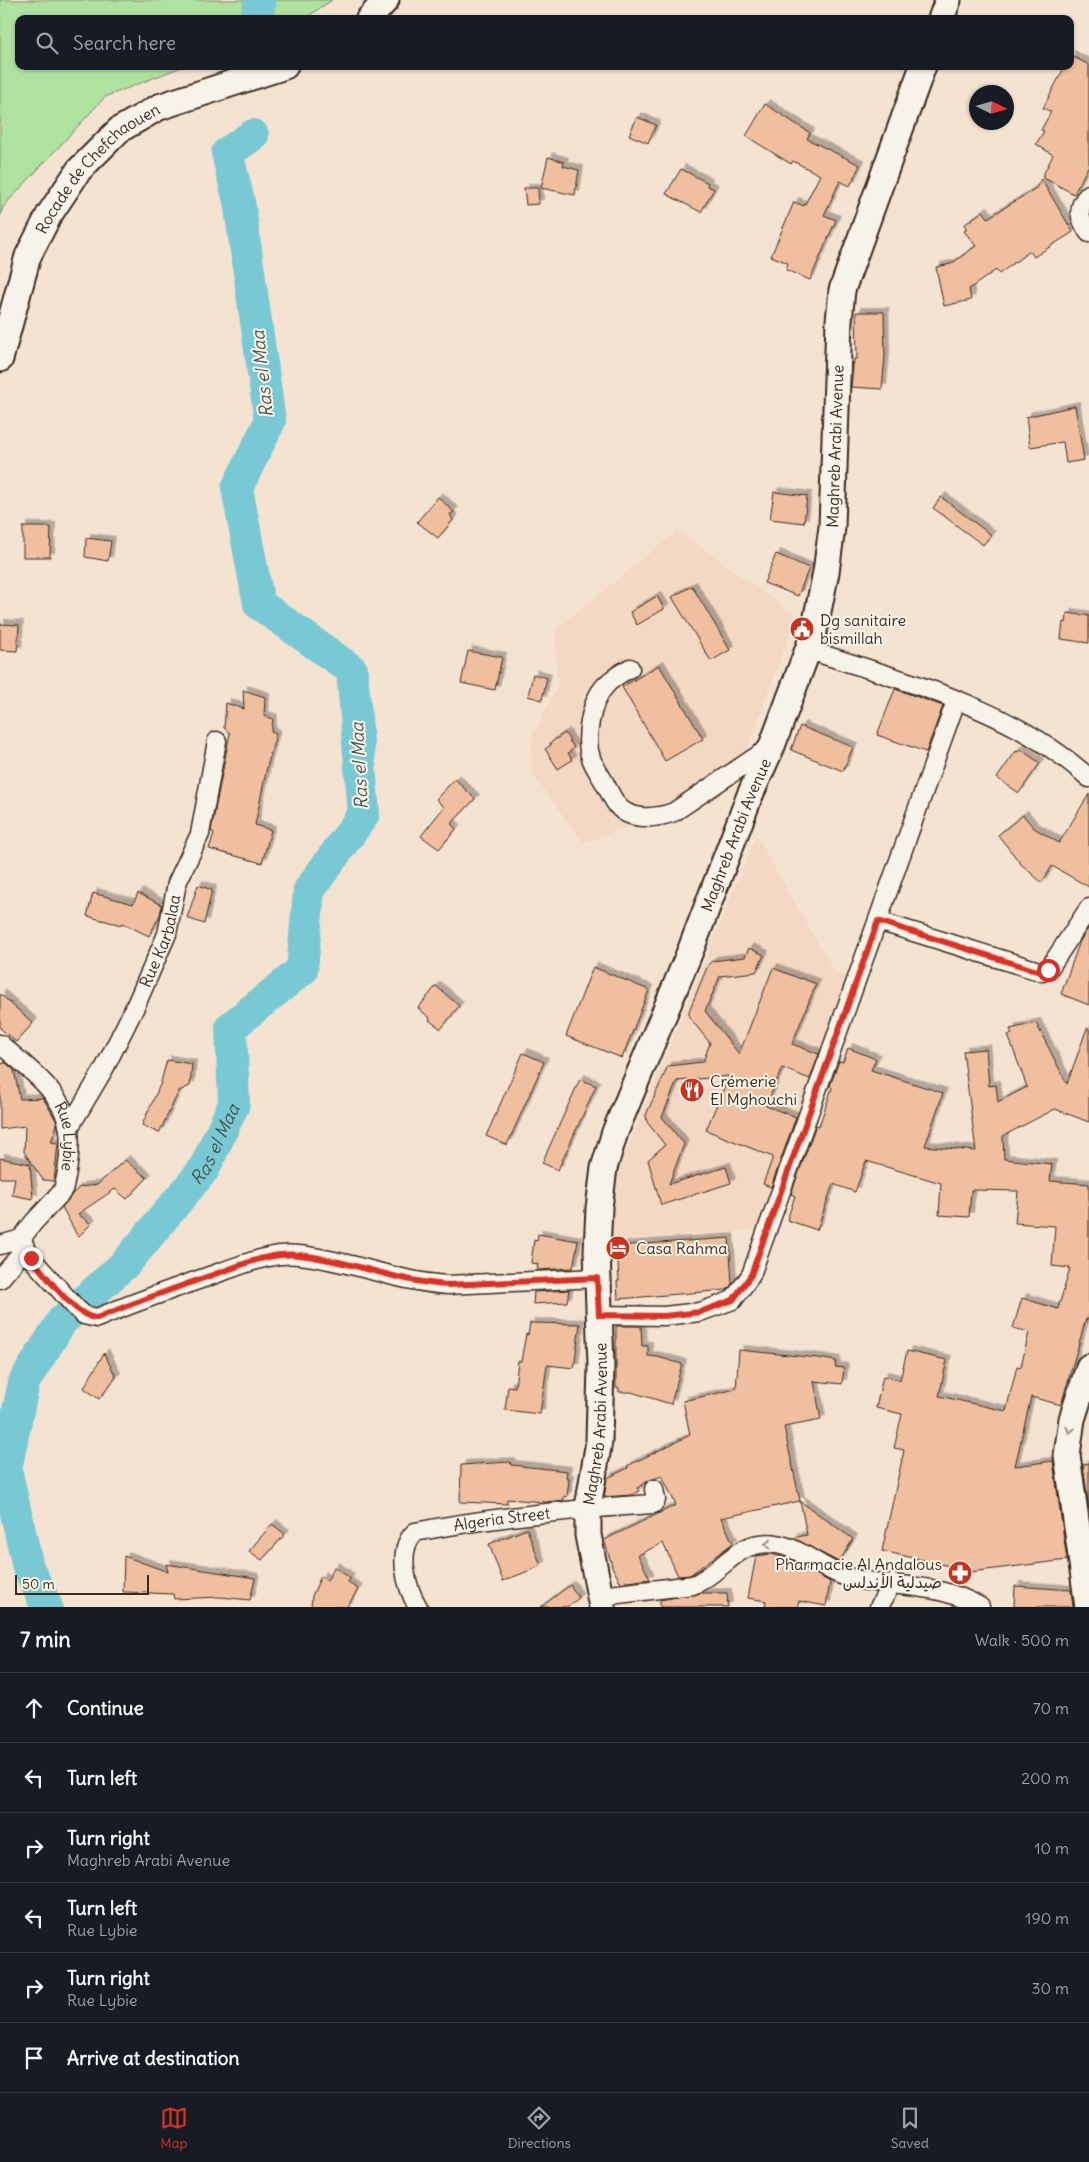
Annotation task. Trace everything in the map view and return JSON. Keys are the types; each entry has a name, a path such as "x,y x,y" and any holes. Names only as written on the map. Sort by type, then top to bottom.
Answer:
{"street":[{"path":"373,15 386,0"},
{"path":"942,15 948,0"},
{"name":"Rocade de Chefchaouen","path":"0,359 28,256 49,215 79,170 119,130 159,107 273,70"},
{"name":"Maghreb Arabi Avenue","path":"601,1602 588,1535 588,1507 599,1441 601,1366 597,1278 599,1208 604,1168 615,1132 691,949 750,795 772,746 809,650 826,572 832,527 839,321 842,290 922,70"},
{"path":"1089,194 1079,212 1082,224 1089,233"},
{"path":"809,650 916,684 1014,724 1071,762 1089,778"},
{"path":"630,668 604,687 596,698 588,739 591,760 618,807 627,812 647,818 661,817 674,812 772,746"},
{"path":"599,1315 664,1316 700,1312 733,1300 751,1275 956,701"},
{"name":"Rue Karbalaa","path":"69,1128 119,1040 167,934 177,883 200,834 217,741"},
{"path":"878,921 1042,972 1048,970 1089,908"},
{"name":"Rue Lybie","path":"0,1044 41,1080 55,1097 65,1112 70,1143 64,1187 61,1194 33,1223 26,1249 0,1279"},
{"path":"0,1245 26,1249 77,1310 84,1315 97,1318 178,1287 274,1255 288,1254 333,1261 392,1277 430,1284 448,1285 597,1278"},
{"path":"1088,1607 1068,1476 1067,1455 1072,1419 1089,1367"},
{"name":"Algeria Street","path":"418,1607 407,1580 404,1555 408,1539 415,1532 492,1519 588,1507 653,1504 656,1500 654,1489"},
{"path":"601,1602 693,1585 704,1581 747,1546 762,1543 791,1548 830,1571 851,1578 948,1592 971,1604"},
{"path":"878,1607 892,1583"}],"shaded area":[{"path":"678,530 796,616 745,756 683,806 584,843 531,773 533,734 558,687 555,630"},
{"path":"756,836 835,972 855,980 757,1230 611,1240 614,1181"}],"green space":[{"path":"0,0 332,0 310,15 15,15 15,70 174,70 105,97 3,207 0,218"}],"building":[{"path":"1074,57 1089,65 1089,165 1074,194 1042,177 1053,155 1036,144 1044,131 1041,130 1051,112 1043,108 1063,70 1074,70"},
{"path":"765,104 810,133 807,139 860,165 850,186 840,181 824,215 836,220 810,280 786,270 788,263 771,256 794,202 804,206 820,175 793,161 791,164 746,136"},
{"path":"637,117 656,125 648,143 629,135"},
{"path":"548,157 564,162 563,166 579,170 575,195 541,188"},
{"path":"681,169 708,183 707,186 714,189 701,212 666,194"},
{"path":"1041,179 1073,232 1034,257 1030,251 999,274 996,270 969,289 971,300 944,306 936,267 951,264 976,246 964,231 967,229 964,225 983,211 988,218 1036,188"},
{"path":"524,188 538,188 539,204 526,205"},
{"path":"856,312 884,312 885,356 882,389 851,387 854,359 857,359"},
{"path":"1075,406 1084,460 1066,463 1063,442 1030,447 1026,417"},
{"path":"774,492 807,496 804,523 770,519"},
{"path":"438,497 454,512 450,514 453,520 438,538 417,522"},
{"path":"941,497 991,535 983,545 933,508"},
{"path":"23,527 51,527 50,557 23,557"},
{"path":"86,538 111,541 108,561 85,557"},
{"path":"776,554 809,568 798,596 764,583"},
{"path":"692,586 730,650 711,661 672,597"},
{"path":"657,596 664,609 637,625 630,612"},
{"path":"1067,613 1089,616 1089,643 1061,639 1063,622 1066,623"},
{"path":"0,624 19,625 17,651 0,650"},
{"path":"468,651 502,657 495,690 461,683"},
{"path":"659,665 703,739 665,761 622,687"},
{"path":"533,674 547,678 542,700 528,696"},
{"path":"895,689 943,706 926,752 877,735"},
{"path":"243,690 265,697 264,716 273,719 271,732 276,734 255,825 271,830 262,863 209,849 214,833 211,831 230,733 224,728 226,703 244,709"},
{"path":"800,726 853,747 843,771 791,750"},
{"path":"565,733 574,748 568,753 572,760 558,769 545,749 551,745 550,743"},
{"path":"1020,749 1040,763 1019,793 997,778 1016,751 1018,752"},
{"path":"455,779 475,799 451,824 456,829 439,849 421,836 444,807 436,799"},
{"path":"1089,794 1089,887 1052,866 1042,883 1021,864 998,835 1023,815 1034,828 1059,843"},
{"path":"198,885 212,890 204,924 187,918"},
{"path":"93,893 133,904 138,893 162,905 160,915 149,936 122,923 121,925 87,916"},
{"path":"1089,927 1089,1005 1061,994 1080,941"},
{"path":"749,948 764,955 756,972 720,976 705,1011 739,1054 773,968 801,978 816,984 792,1044 819,1054 810,1079 782,1068 766,1106 796,1117 771,1187 763,1184 773,1157 706,1130 729,1076 677,1081 662,1117 684,1144 669,1184 726,1167 731,1183 661,1205 648,1160 665,1145 647,1122 646,1115 668,1066 703,1062 710,1043 689,1017 689,1011 708,965 712,961 745,957"},
{"path":"593,967 649,990 622,1058 566,1036"},
{"path":"436,986 459,1006 441,1029 418,1008"},
{"path":"0,994 33,1023 16,1042 0,1028"},
{"path":"1036,1023 1067,1084 1087,1028 1089,1029 1089,1122 1055,1109 1003,1136 1004,1159 1052,1164 1050,1181 1089,1184 1089,1319 1086,1319 1061,1405 1031,1397 1015,1466 1053,1461 1067,1560 962,1573 949,1570 950,1566 882,1551 904,1450 894,1448 902,1414 876,1408 883,1376 900,1380 907,1351 947,1360 939,1396 1006,1411 1017,1366 1021,1367 1029,1332 1013,1328 1022,1298 1058,1309 1070,1268 1052,1266 1055,1226 1015,1223 1018,1191 971,1190 969,1217 939,1215 941,1183 866,1161 855,1192 833,1184 817,1230 787,1220 795,1196 791,1194 816,1125 819,1126 839,1061 843,1062 848,1048 876,1059 871,1070 943,1093 925,1146 976,1151 963,1051 986,1049 989,1086 996,1085 998,1102 1027,1087 1008,1035 1012,1034 1010,1029"},
{"path":"523,1053 544,1062 507,1145 486,1136"},
{"path":"167,1060 192,1064 190,1086 179,1091 159,1133 142,1125 160,1085"},
{"path":"6,1063 14,1070 20,1099 43,1098 56,1120 57,1125 51,1142 58,1143 54,1181 43,1180 24,1152 25,1126 0,1129 0,1064"},
{"path":"580,1079 596,1086 558,1170 542,1163"},
{"path":"0,1158 30,1164 33,1199 12,1195 15,1178 0,1178"},
{"path":"125,1160 147,1178 127,1199 115,1189 78,1214 91,1224 78,1237 62,1207 80,1187 97,1185"},
{"path":"538,1234 578,1241 573,1268 537,1270 538,1264 531,1263 534,1240 537,1241"},
{"path":"729,1238 732,1284 727,1290 618,1299 617,1246"},
{"path":"569,1290 567,1302 533,1304 534,1292"},
{"path":"530,1323 580,1324 574,1368 547,1365 540,1414 505,1410 508,1386 515,1387 518,1361 521,1361"},
{"path":"616,1326 641,1326 642,1346 648,1346 648,1356 682,1364 671,1404 631,1392 619,1392 619,1388 616,1388"},
{"path":"739,1350 836,1361 835,1367 844,1368 842,1384 814,1381 821,1420 784,1427 800,1501 721,1518 733,1543 690,1575 678,1576 663,1543 638,1555 650,1579 628,1582 627,1580 621,1583 611,1565 604,1540 676,1505 662,1476 648,1481 637,1488 639,1491 631,1495 604,1497 607,1478 690,1435 683,1401 736,1389"},
{"path":"104,1353 116,1377 99,1399 84,1388"},
{"path":"510,1462 511,1465 567,1471 566,1479 569,1479 567,1497 564,1496 564,1500 545,1502 507,1499 507,1504 460,1502 461,1465"},
{"path":"1089,1463 1089,1509 1083,1465"},
{"path":"800,1501 853,1539 839,1562 792,1538 807,1535"},
{"path":"272,1524 285,1534 262,1560 249,1551"},
{"path":"527,1529 541,1566 503,1581 489,1544"},
{"path":"772,1554 791,1560 830,1582 826,1606 799,1601 797,1607 765,1607 766,1601 748,1598 756,1556"},
{"path":"124,1556 168,1572 166,1564 255,1578 250,1600 220,1597 174,1599 173,1594 123,1592"},
{"path":"334,1567 350,1578 348,1583 358,1589 347,1607 311,1607 312,1596 321,1576 327,1581"},
{"path":"570,1585 579,1598 567,1607 541,1607"},
{"path":"1015,1586 1071,1590 1073,1607 1014,1607"},
{"path":"700,1593 727,1593 728,1607 660,1607 660,1600"}],"waterway":[{"name":"Ras el Maa","path":"256,15 261,0"},
{"name":"Ras el Maa","path":"47,1607 28,1567 6,1469 24,1382 62,1321 126,1263 204,1169 234,1104 231,1027 302,970 309,890 364,814 352,670 259,604 237,488 270,421 239,201 227,153 253,135"}],"place":[{"name":"Dg sanitaire bismillah","path":"802,629"},
{"name":"Crémerie El Mghouchi","path":"692,1090"},
{"name":"Casa Rahma","path":"618,1248"},
{"name":"Pharmacie Al Andalous صيدلية الأندلس","path":"960,1573"}],"route":[{"path":"31,1258 77,1310 91,1318 97,1318 178,1287 258,1260 274,1255 288,1254 333,1261 392,1277 430,1284 448,1285 597,1278 599,1315 664,1316 700,1312 733,1300 751,1275 878,921 1034,970 1042,972 1048,970"}]}
